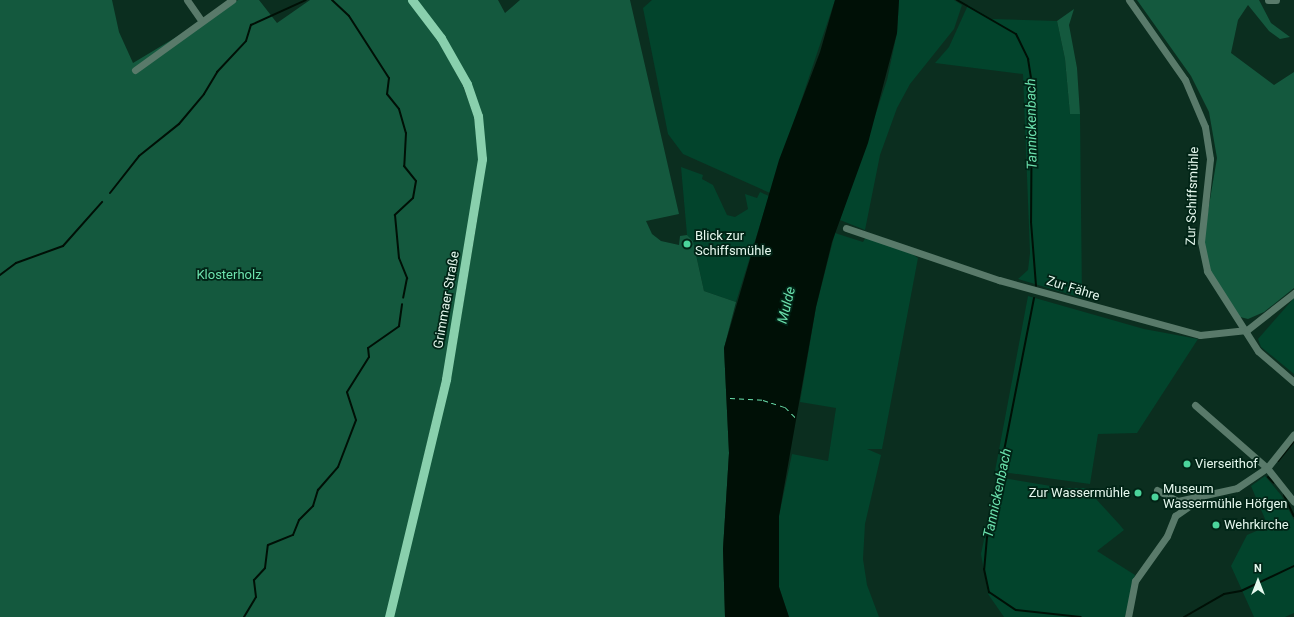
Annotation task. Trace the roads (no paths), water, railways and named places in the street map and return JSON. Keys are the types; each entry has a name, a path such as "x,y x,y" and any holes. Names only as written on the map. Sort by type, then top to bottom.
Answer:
{"main road":[{"name":"Grimmaer Straße","path":"389,617 449,366 482,159 478,116 466,84 441,38 412,0"}],"street":[{"path":"186,0 201,20"},
{"path":"135,70 201,20 232,0"},
{"name":"Zur Schiffsmühle","path":"1129,0 1185,80 1205,127 1210,159 1202,242 1203,256 1220,294 1247,330 1258,351 1294,382"},
{"path":"1268,0 1276,0"},
{"name":"Zur Fähre","path":"846,228 999,280 1118,315 1200,335 1247,330"},
{"path":"1247,330 1292,295"},
{"path":"1195,406 1266,468 1294,502"},
{"path":"1157,490 1178,500 1205,496 1242,486 1266,468 1294,434"},
{"path":"1179,512 1205,496"},
{"path":"1128,617 1134,581 1167,536 1179,512 1178,500"}],"water":[{"name":"Mulde","path":"835,0 899,0 897,33 868,143 832,242 816,307 779,516 779,587 789,617 725,617 723,549 729,453 724,348 779,160 820,52"}],"waterway":[{"path":"110,193 139,156 179,124 204,94 217,72 246,41 251,25 306,0"},
{"path":"332,0 349,16 389,78 387,94 399,109 406,133 404,166 416,181 413,198 395,215 399,258 407,278 403,298"},
{"name":"Tannickenbach","path":"957,0 1016,34 1028,59 1032,85 1031,222 1036,286"},
{"path":"0,275 16,263 63,246 102,202"},
{"name":"Tannickenbach","path":"1034,298 987,537 984,569 989,592 1016,610 1081,617"},
{"path":"244,617 256,597 254,580 265,568 268,545 293,535 299,520 313,506 318,490 338,467 356,420 347,392 369,357 368,348 399,326 402,304"},
{"name":"Tannickenbach","path":"1278,461 1294,441"},
{"name":"Tannickenbach","path":"1268,477 1274,483"},
{"name":"Tannickenbach","path":"1284,495 1294,516"},
{"name":"Tannickenbach","path":"1184,617 1224,594 1241,591 1294,566"}],"place":[{"name":"Blick zur Schiffsmühle","path":"687,244"},
{"name":"Vierseithof","path":"1187,464"},
{"name":"Zur Wassermühle","path":"1138,493"},
{"name":"Museum Wassermühle Höfgen","path":"1155,497"},
{"name":"Wehrkirche","path":"1216,525"}],"park label":[{"name":"Klosterholz","path":"229,275"}]}
